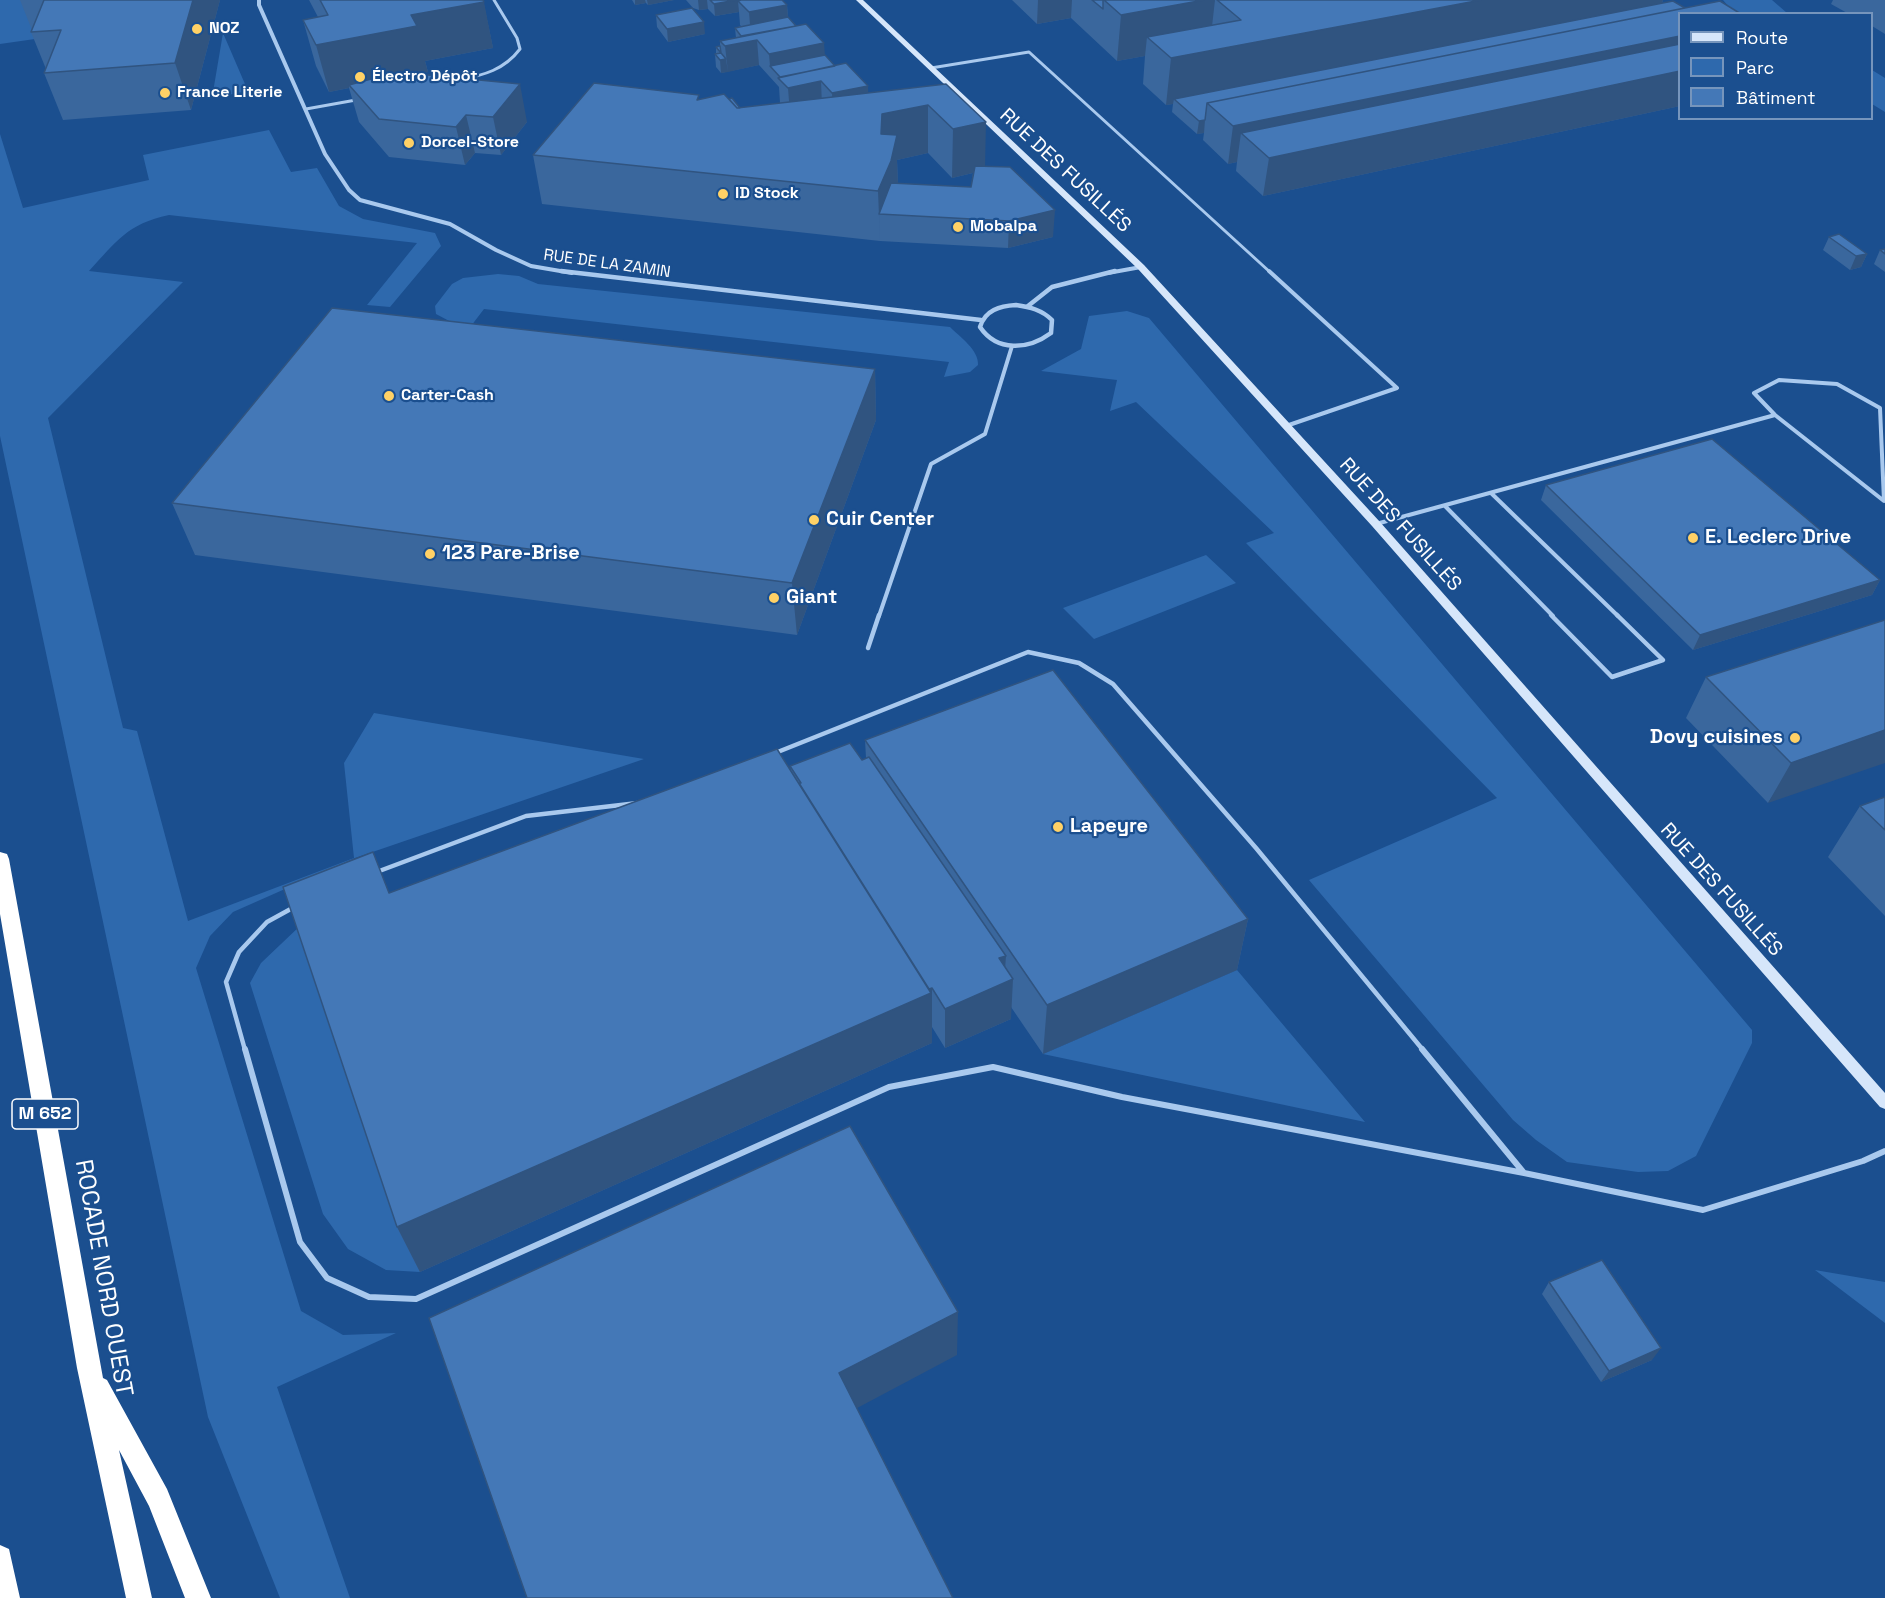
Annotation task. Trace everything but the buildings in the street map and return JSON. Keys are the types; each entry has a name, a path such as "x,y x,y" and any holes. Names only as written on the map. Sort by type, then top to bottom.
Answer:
{"highway":[{"name":"ROCADE NORD OUEST","path":"0,859 89,1368 139,1598"},
{"path":"89,1368 158,1498 198,1598"},
{"path":"0,1558 7,1598"}],"main road":[{"name":"RUE DES FUSILLÉS","path":"859,0 1141,267 1376,524 1885,1103"}],"street":[{"name":"RUE DE LA ZAMIN","path":"259,0 262,12 325,154 349,190 360,200 450,225 531,266 565,272 981,320"},
{"path":"1028,306 1052,287 1141,267"},
{"path":"1005,306 1028,306 1046,314 1052,320 1051,333 1036,343 1012,346 990,339 983,334 980,327 985,314 1005,306"}],"lane":[{"path":"455,81 497,71 511,63 520,49 517,38 494,0"},
{"path":"930,68 1029,52 1397,388 1286,426"},
{"path":"306,110 361,99"},
{"path":"868,648 931,464 985,434 1012,346"},
{"path":"1779,380 1837,384 1880,408 1884,502 1775,415 1754,393 1779,380"},
{"path":"1376,524 1775,415"},
{"path":"1445,506 1612,677 1663,660 1491,493"},
{"path":"1524,1173 1248,839 1113,684 1079,663 1028,652 655,801 526,816 318,894 267,922 239,952 226,982 300,1242 327,1278 369,1297 416,1299 889,1087 993,1067 1122,1097 1524,1173 1703,1210 1863,1161 1885,1151"}],"green space":[{"path":"0,0 24,0 35,39 0,44"},
{"path":"1723,0 1772,0 1786,12 1733,12"},
{"path":"223,33 248,91 212,98"},
{"path":"1873,71 1885,78 1885,112 1873,105"},
{"path":"269,130 291,172 317,168 339,206 363,219 435,233 441,246 390,307 367,305 417,243 169,215 143,223 124,235 89,271 183,282 48,418 123,728 137,731 188,921 354,858 344,763 374,713 644,759 355,858 233,912 210,936 196,968 301,1311 343,1335 396,1333 277,1387 350,1598 280,1598 208,1417 0,436 0,134 23,208 149,180 143,155"},
{"path":"498,274 519,276 538,284 950,327 972,349 978,365 970,372 944,377 949,362 484,309 471,326 453,323 436,314 435,306 452,284 463,278"},
{"path":"1127,311 1149,318 1752,1030 1752,1043 1696,1156 1668,1171 1638,1172 1567,1162 1536,1140 1513,1120 1309,880 1497,798 1246,543 1274,533 1136,402 1110,411 1117,380 1041,371 1081,349 1089,316"},
{"path":"1206,555 1236,583 1094,639 1063,608"},
{"path":"301,925 322,978 420,1272 386,1270 348,1249 323,1214 250,983 261,963"},
{"path":"1237,970 1365,1122 1043,1054"},
{"path":"1815,1270 1885,1282 1885,1323"}],"place":[{"name":"NOZ","path":"197,29"},
{"name":"Électro Dépôt","path":"360,77"},
{"name":"France Literie","path":"165,93"},
{"name":"Dorcel-Store","path":"409,143"},
{"name":"ID Stock","path":"723,194"},
{"name":"Mobalpa","path":"958,227"},
{"name":"Carter-Cash","path":"389,396"},
{"name":"Cuir Center","path":"814,520"},
{"name":"E. Leclerc Drive","path":"1693,538"},
{"name":"123 Pare-Brise","path":"430,554"},
{"name":"Giant","path":"774,598"},
{"name":"Dovy cuisines","path":"1795,738"},
{"name":"Lapeyre","path":"1058,827"}]}
